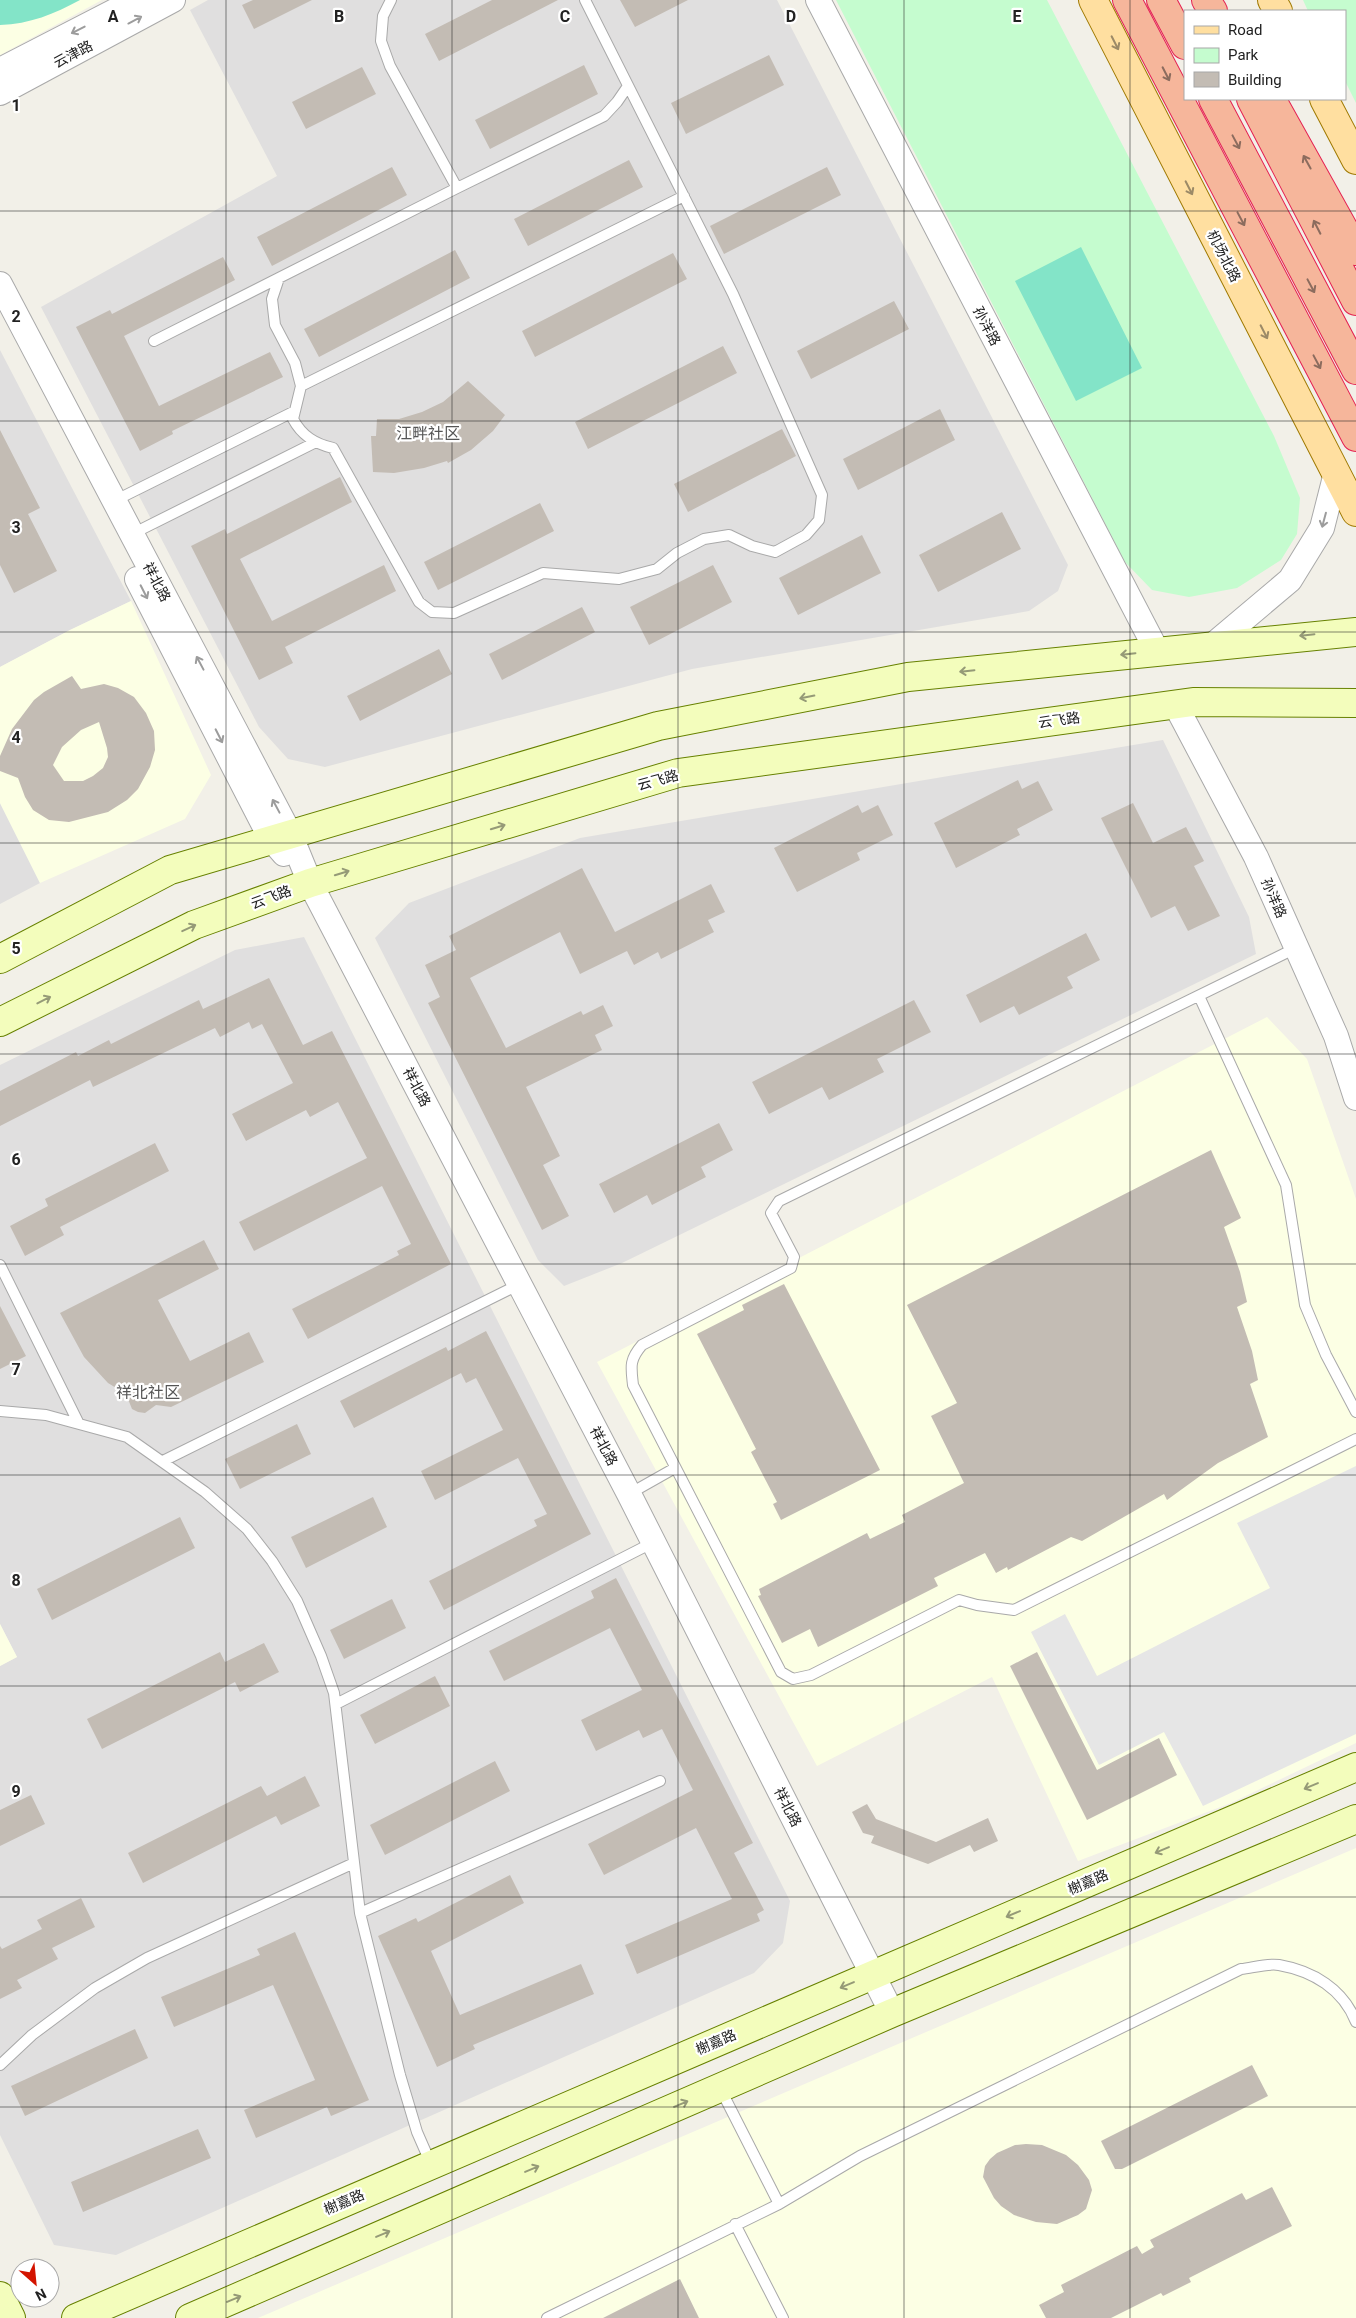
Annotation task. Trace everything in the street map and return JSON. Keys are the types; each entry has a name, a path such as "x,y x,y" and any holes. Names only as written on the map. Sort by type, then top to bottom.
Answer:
{"highway":[{"path":"1127,0 1356,437"},
{"path":"1161,0 1184,43"},
{"path":"1214,100 1356,370"},
{"path":"1252,100 1356,301"},
{"path":"1272,100 1356,251"}],"main road":[{"name":"机场北路","path":"1092,0 1356,512"},
{"path":"1325,100 1356,160"},
{"path":"0,959 170,870 658,726 908,677 1356,632"},
{"name":"云飞路","path":"0,1022 194,925 310,883 678,773 1193,702 1356,703"},
{"name":"榭嘉路","path":"76,2318 1356,1767"},
{"path":"190,2318 892,2013 1356,1819"},
{"path":"0,2296 10,2318"}],"street":[{"name":"云津路","path":"0,70 136,0"},
{"name":"云津路","path":"0,93 173,0"},
{"name":"孙洋路","path":"818,0 1157,651"},
{"name":"祥北路","path":"0,284 132,534 280,836"},
{"name":"祥北路","path":"0,315 280,836 310,883 654,1542 892,2013"},
{"path":"1213,646 1290,580 1322,528 1336,473"},
{"name":"孙洋路","path":"1176,704 1256,857 1336,1036 1356,1098"}],"lane":[{"path":"391,0 383,16 381,40 390,66 457,188"},
{"path":"279,278 272,299 275,325 295,363 301,386 293,419 299,430 316,442 333,448 420,602 432,612 454,613 543,573 619,579 656,569 677,553 704,538 729,536 752,546 775,552 806,535 820,520 822,495 733,294 585,0"},
{"path":"154,341 604,116 628,86"},
{"path":"301,386 684,196"},
{"path":"114,501 295,411"},
{"path":"132,534 316,442"},
{"path":"1297,948 779,1201 771,1213 794,1258 791,1268 642,1345 634,1354 631,1364 633,1385 781,1672 793,1679 811,1675 959,1600 977,1605 1014,1610 1356,1440"},
{"path":"1199,996 1286,1185 1304,1305 1326,1355 1356,1412"},
{"path":"0,1264 78,1422"},
{"path":"163,1461 520,1284"},
{"path":"0,1411 46,1415 78,1422 127,1437 206,1492 247,1529 272,1561 297,1600 321,1656 334,1693 360,1913 400,2075 417,2132 431,2165"},
{"path":"629,1494 675,1468"},
{"path":"336,1704 654,1542"},
{"path":"360,1913 660,1781"},
{"path":"0,2065 32,2035 94,1988 140,1962 354,1863"},
{"path":"547,2318 779,2204 860,2156 1240,1969 1278,1965 1308,1974 1332,1987 1350,2007 1356,2022"},
{"path":"720,2088 779,2204"},
{"path":"735,2224 783,2318"}],"shaded area":[{"path":"0,0 102,0 0,55"},
{"path":"208,0 777,0 1068,565 1058,591 1029,611 692,669 325,767 288,759 259,727 41,307 277,176 190,10"},
{"path":"0,350 131,601 70,630 0,667"},
{"path":"131,601 211,775 185,819 40,883 0,803 0,667 70,630"},
{"path":"1163,740 1249,917 1256,954 622,1263 564,1286 538,1260 375,938 409,903 580,838"},
{"path":"0,803 40,883 0,904"},
{"path":"304,937 790,1901 783,1943 754,1973 116,2255 54,2245 0,2135 0,1666 17,1657 0,1624 0,1065 235,950"},
{"path":"1267,1017 1307,1059 1356,1199 1356,1743 1231,1803 1078,1861 992,1677 817,1766 597,1362"},
{"path":"1356,1466 1356,1734 1203,1806 1164,1732 1099,1765 1031,1632 1065,1614 1097,1676 1270,1588 1237,1523"},
{"path":"0,1624 17,1657 0,1666"},
{"path":"1356,1848 1356,2318 258,2318"}],"green space":[{"path":"0,0 80,0 42,17 22,23 0,25"},
{"path":"836,0 1047,0 1274,436 1300,498 1297,534 1281,560 1237,588 1189,597 1152,590 1125,562"},
{"path":"1303,0 1356,0 1356,103 1346,83 1346,10 1308,10"},
{"path":"1081,247 1142,368 1076,401 1015,281"}],"building":[{"path":"253,0 312,0 254,29 242,5"},
{"path":"492,0 558,0 439,61 425,34"},
{"path":"620,0 688,0 635,27"},
{"path":"769,55 784,85 686,134 671,103"},
{"path":"584,65 598,94 490,149 475,120"},
{"path":"362,67 376,94 306,129 292,102"},
{"path":"629,160 643,187 528,246 514,219"},
{"path":"392,167 407,195 272,266 257,237"},
{"path":"827,167 841,195 724,254 710,226"},
{"path":"455,250 470,278 319,357 304,329"},
{"path":"673,253 687,279 535,357 522,331"},
{"path":"223,257 235,280 124,336 159,406 270,352 283,377 172,431 173,434 140,451 76,327 110,310 112,314"},
{"path":"894,301 909,329 811,379 797,351"},
{"path":"723,346 737,373 588,449 575,422"},
{"path":"468,381 505,415 493,431 471,450 448,463 447,461 424,468 394,473 373,472 371,436 376,436 377,419 399,419 422,412 443,402"},
{"path":"940,409 955,440 858,490 843,459"},
{"path":"782,429 796,456 688,512 674,484"},
{"path":"0,430 40,508 28,514 57,571 14,593 0,565"},
{"path":"340,477 352,502 240,559 272,621 384,565 396,591 285,647 293,663 259,680 191,546 225,529 227,534"},
{"path":"540,503 554,531 438,590 424,562"},
{"path":"1002,512 1021,549 938,592 919,555"},
{"path":"862,535 881,573 798,615 779,578"},
{"path":"713,565 732,602 649,645 630,607"},
{"path":"582,607 595,632 502,680 489,654"},
{"path":"439,649 452,674 360,721 347,696"},
{"path":"72,676 81,689 104,684 118,688 134,697 146,713 154,731 155,750 150,767 138,789 127,800 108,812 69,822 49,820 33,810 25,797 18,778 0,771 0,756 12,729 34,700","holes":["99,722 108,757 103,768 83,781 64,781 53,765 62,747 81,730"]},
{"path":"1018,780 1022,789 1038,781 1053,810 1017,829 1020,835 956,868 934,823"},
{"path":"1133,803 1153,843 1186,827 1204,861 1194,866 1220,916 1188,931 1175,906 1151,918 1101,818"},
{"path":"858,805 862,813 878,805 893,835 857,853 860,860 797,892 774,848"},
{"path":"582,868 615,932 711,884 725,912 708,920 714,932 661,959 658,952 634,965 627,951 580,974 560,932 470,978 506,1048 581,1011 583,1015 603,1005 613,1026 595,1035 602,1050 526,1087 560,1156 543,1165 569,1216 542,1230 428,1003 440,997 425,965 456,950 449,936"},
{"path":"1086,933 1100,960 1067,977 1073,988 1019,1015 1014,1006 980,1023 966,995"},
{"path":"269,978 303,1045 332,1031 451,1264 308,1339 292,1309 399,1255 397,1251 411,1244 382,1186 254,1251 239,1222 367,1158 338,1102 310,1117 306,1110 246,1141 232,1114 293,1083 262,1024 252,1029 249,1022 220,1037 215,1028 93,1087 90,1080 0,1126 0,1091 76,1052 78,1056 109,1040 111,1044 199,1000 203,1009"},
{"path":"914,1000 931,1032 877,1059 884,1072 829,1100 822,1087 769,1114 752,1082"},
{"path":"719,1123 733,1150 701,1167 706,1177 652,1205 647,1195 614,1213 599,1184"},
{"path":"155,1143 169,1171 60,1227 64,1235 25,1256 10,1226 48,1206 45,1199"},
{"path":"1211,1150 1241,1218 1224,1227 1240,1272 1247,1302 1237,1307 1252,1351 1258,1380 1250,1384 1268,1437 1218,1463 1167,1500 1164,1494 1082,1541 1071,1537 1008,1570 1007,1567 996,1573 985,1553 934,1578 938,1586 818,1647 810,1629 782,1643 758,1596 761,1595 759,1589 867,1533 870,1539 905,1522 902,1515 964,1483 931,1416 957,1403 907,1305"},
{"path":"204,1240 219,1269 158,1300 190,1361 249,1332 264,1362 171,1407 156,1405 145,1413 138,1412 132,1409 126,1394 108,1383 84,1357 60,1313"},
{"path":"784,1284 880,1470 781,1520 773,1504 777,1502 751,1452 756,1449 697,1334 744,1310 742,1305"},
{"path":"0,1306 26,1356 0,1369"},
{"path":"486,1331 591,1534 444,1610 429,1581 537,1526 534,1520 547,1514 518,1458 435,1500 421,1471 503,1430 476,1378 466,1383 461,1373 354,1428 340,1401 446,1347 448,1351"},
{"path":"297,1424 311,1454 240,1489 225,1459"},
{"path":"373,1497 387,1527 306,1568 291,1537"},
{"path":"180,1517 195,1548 52,1620 37,1589"},
{"path":"616,1578 753,1843 734,1853 764,1910 757,1914 760,1921 637,1974 625,1945 732,1899 696,1828 604,1875 588,1844 693,1790 662,1729 643,1738 639,1730 596,1751 581,1720 642,1690 610,1628 504,1681 489,1651 594,1598 591,1591"},
{"path":"392,1599 406,1628 344,1659 330,1630"},
{"path":"264,1643 279,1672 240,1692 235,1682 102,1749 87,1719 220,1652 225,1662"},
{"path":"1037,1652 1097,1770 1159,1738 1177,1775 1087,1820 1010,1666"},
{"path":"435,1676 450,1706 375,1744 360,1715"},
{"path":"495,1761 510,1791 385,1855 370,1825"},
{"path":"305,1776 320,1806 281,1825 276,1816 143,1883 128,1853 261,1786 267,1796"},
{"path":"31,1795 45,1824 0,1846 0,1810"},
{"path":"867,1804 876,1819 936,1842 988,1818 998,1841 974,1852 970,1845 928,1864 871,1843 874,1836 863,1833 852,1812"},
{"path":"510,1875 524,1903 431,1951 460,2015 581,1964 594,1994 473,2045 475,2049 437,2067 378,1936 416,1918 418,1922"},
{"path":"81,1898 95,1927 52,1948 58,1959 17,1980 22,1988 0,1999 0,1946 2,1949 42,1929 37,1920"},
{"path":"295,1932 369,2100 331,2116 327,2107 256,2138 244,2110 315,2080 273,1985 174,2027 161,1997 260,1955 257,1949"},
{"path":"135,2029 148,2058 25,2116 11,2086"},
{"path":"1252,2065 1268,2096 1122,2169 1115,2169 1101,2141"},
{"path":"198,2129 211,2158 83,2212 71,2182"},
{"path":"1015,2145 1042,2145 1066,2155 1078,2165 1089,2180 1092,2190 1086,2209 1078,2215 1057,2224 1036,2222 1014,2215 1001,2206 994,2198 983,2177 985,2166 997,2153"},
{"path":"1272,2187 1292,2226 1189,2278 1191,2282 1163,2296 1161,2293 1111,2318 1046,2318 1039,2305 1064,2292 1061,2285 1137,2246 1142,2254 1154,2247 1150,2240 1242,2193 1246,2200"},
{"path":"680,2279 699,2318 603,2318"}],"district":[{"name":"江畔社区","path":"428,433"},
{"name":"祥北社区","path":"148,1392"}]}
